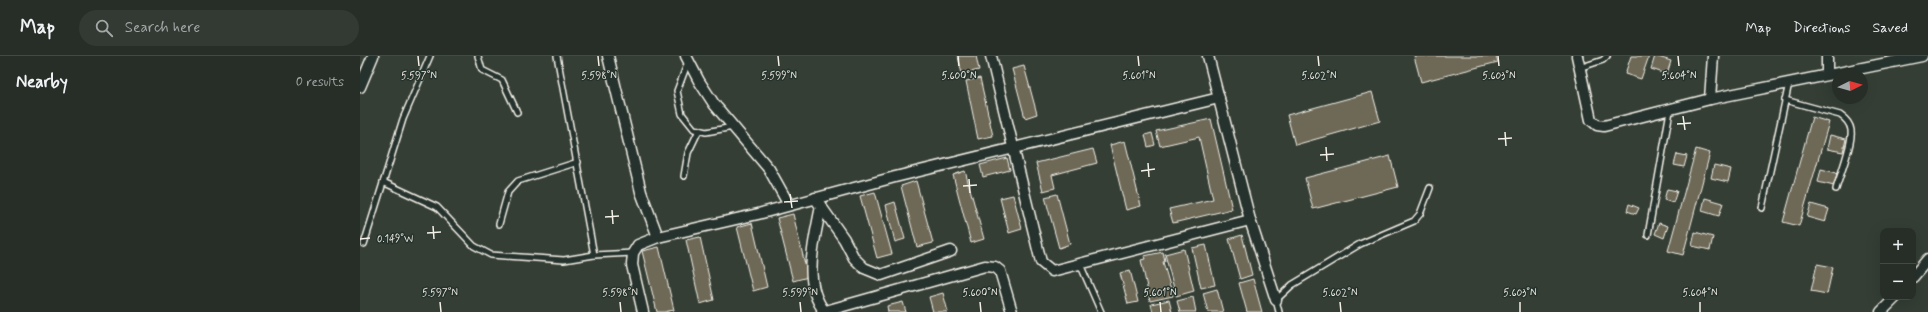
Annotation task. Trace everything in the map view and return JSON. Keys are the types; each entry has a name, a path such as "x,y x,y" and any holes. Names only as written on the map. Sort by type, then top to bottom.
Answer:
{"street":[{"path":"360,87 373,56"},
{"path":"608,56 641,192 658,237"},
{"path":"991,56 1041,262 1052,271 1250,220"},
{"path":"1208,56 1250,220 1276,300"},
{"path":"1577,56 1591,120 1597,125 1604,126 1615,125 1670,111 1710,99 1827,74 1922,56"},
{"path":"1710,99 1713,56"},
{"path":"1827,56 1827,74"},
{"path":"687,58 699,81 714,104 769,169 789,205"},
{"path":"643,312 632,264 633,253 638,244 658,237 789,205 818,202 1013,149 1218,98"},
{"path":"818,202 844,239 854,258 864,268 881,275 951,251"},
{"path":"818,202 812,272 815,297 824,312 984,266 995,267 1000,271 1012,312"},
{"path":"1916,273 1928,259"},
{"path":"1882,312 1893,300"}],"lane":[{"path":"364,244 403,119 430,56"},
{"path":"478,56 482,70 502,80 517,112"},
{"path":"557,56 578,162 594,255"},
{"path":"1579,68 1603,60 1607,56"},
{"path":"687,58 677,91 682,114 694,129 706,132 733,127"},
{"path":"1762,208 1789,82"},
{"path":"1785,100 1840,115 1847,121 1851,131 1850,142 1836,189"},
{"path":"1648,235 1670,111"},
{"path":"684,176 688,153 699,130"},
{"path":"499,224 508,192 518,182 578,162"},
{"path":"383,182 437,207 474,246 491,255 564,260 594,255 633,253"},
{"path":"1279,312 1276,300 1292,285 1360,244 1414,221 1420,214 1430,188"},
{"path":"1080,264 1101,312"}],"building":[{"path":"958,56 976,56 979,70 962,74"},
{"path":"1414,56 1496,56 1498,62 1421,82"},
{"path":"1631,56 1649,56 1641,79 1625,74"},
{"path":"1655,56 1671,61 1667,74 1651,69"},
{"path":"1024,66 1037,114 1025,118 1012,69"},
{"path":"980,78 993,136 978,139 966,81"},
{"path":"1372,92 1380,121 1295,145 1287,115"},
{"path":"1812,117 1829,122 1799,226 1783,222"},
{"path":"1211,119 1232,209 1173,223 1169,209 1213,199 1199,137 1160,146 1156,131"},
{"path":"1152,133 1155,145 1148,147 1145,135"},
{"path":"1830,135 1846,139 1843,152 1827,149"},
{"path":"1125,141 1141,206 1126,210 1110,145"},
{"path":"1093,149 1097,163 1052,175 1055,188 1043,191 1036,163"},
{"path":"1696,149 1710,153 1683,255 1668,251"},
{"path":"1677,154 1687,156 1684,167 1674,165"},
{"path":"1390,156 1398,187 1313,209 1305,178"},
{"path":"1007,158 1010,170 983,177 980,165"},
{"path":"1714,165 1731,169 1728,182 1711,178"},
{"path":"1821,169 1837,173 1834,186 1818,182"},
{"path":"965,171 984,239 971,243 953,175"},
{"path":"916,181 933,243 917,247 901,186"},
{"path":"1667,189 1677,191 1673,203 1664,200"},
{"path":"875,192 892,254 877,258 860,196"},
{"path":"1057,194 1070,244 1059,248 1045,197"},
{"path":"1013,195 1022,229 1009,233 1000,198"},
{"path":"1705,198 1723,203 1719,216 1702,211"},
{"path":"895,202 905,239 895,242 886,205"},
{"path":"1629,204 1639,208 1636,214 1627,211"},
{"path":"1811,204 1829,209 1825,222 1807,217"},
{"path":"793,214 808,277 793,281 777,218"},
{"path":"752,223 767,287 753,291 737,227"},
{"path":"1659,223 1668,226 1664,238 1655,234"},
{"path":"1695,232 1713,237 1710,250 1692,246"},
{"path":"1242,235 1252,275 1240,279 1229,239"},
{"path":"700,237 714,300 700,304 686,240"},
{"path":"1206,245 1215,285 1201,288 1192,248"},
{"path":"659,247 674,310 664,312 657,312 642,251"},
{"path":"1184,249 1194,291 1176,296 1165,254"},
{"path":"1163,252 1165,261 1163,262 1173,296 1150,301 1141,260 1145,259 1144,256"},
{"path":"1817,264 1833,267 1827,294 1811,291"},
{"path":"1130,270 1138,302 1128,304 1120,273"},
{"path":"1253,279 1262,312 1247,312 1239,283"},
{"path":"1217,289 1223,312 1208,312 1203,293"},
{"path":"943,293 948,312 933,312 929,297"},
{"path":"1193,297 1196,312 1180,312 1177,301"},
{"path":"1169,300 1172,312 1153,312 1151,304"},
{"path":"903,302 906,312 888,312 887,306"}]}
